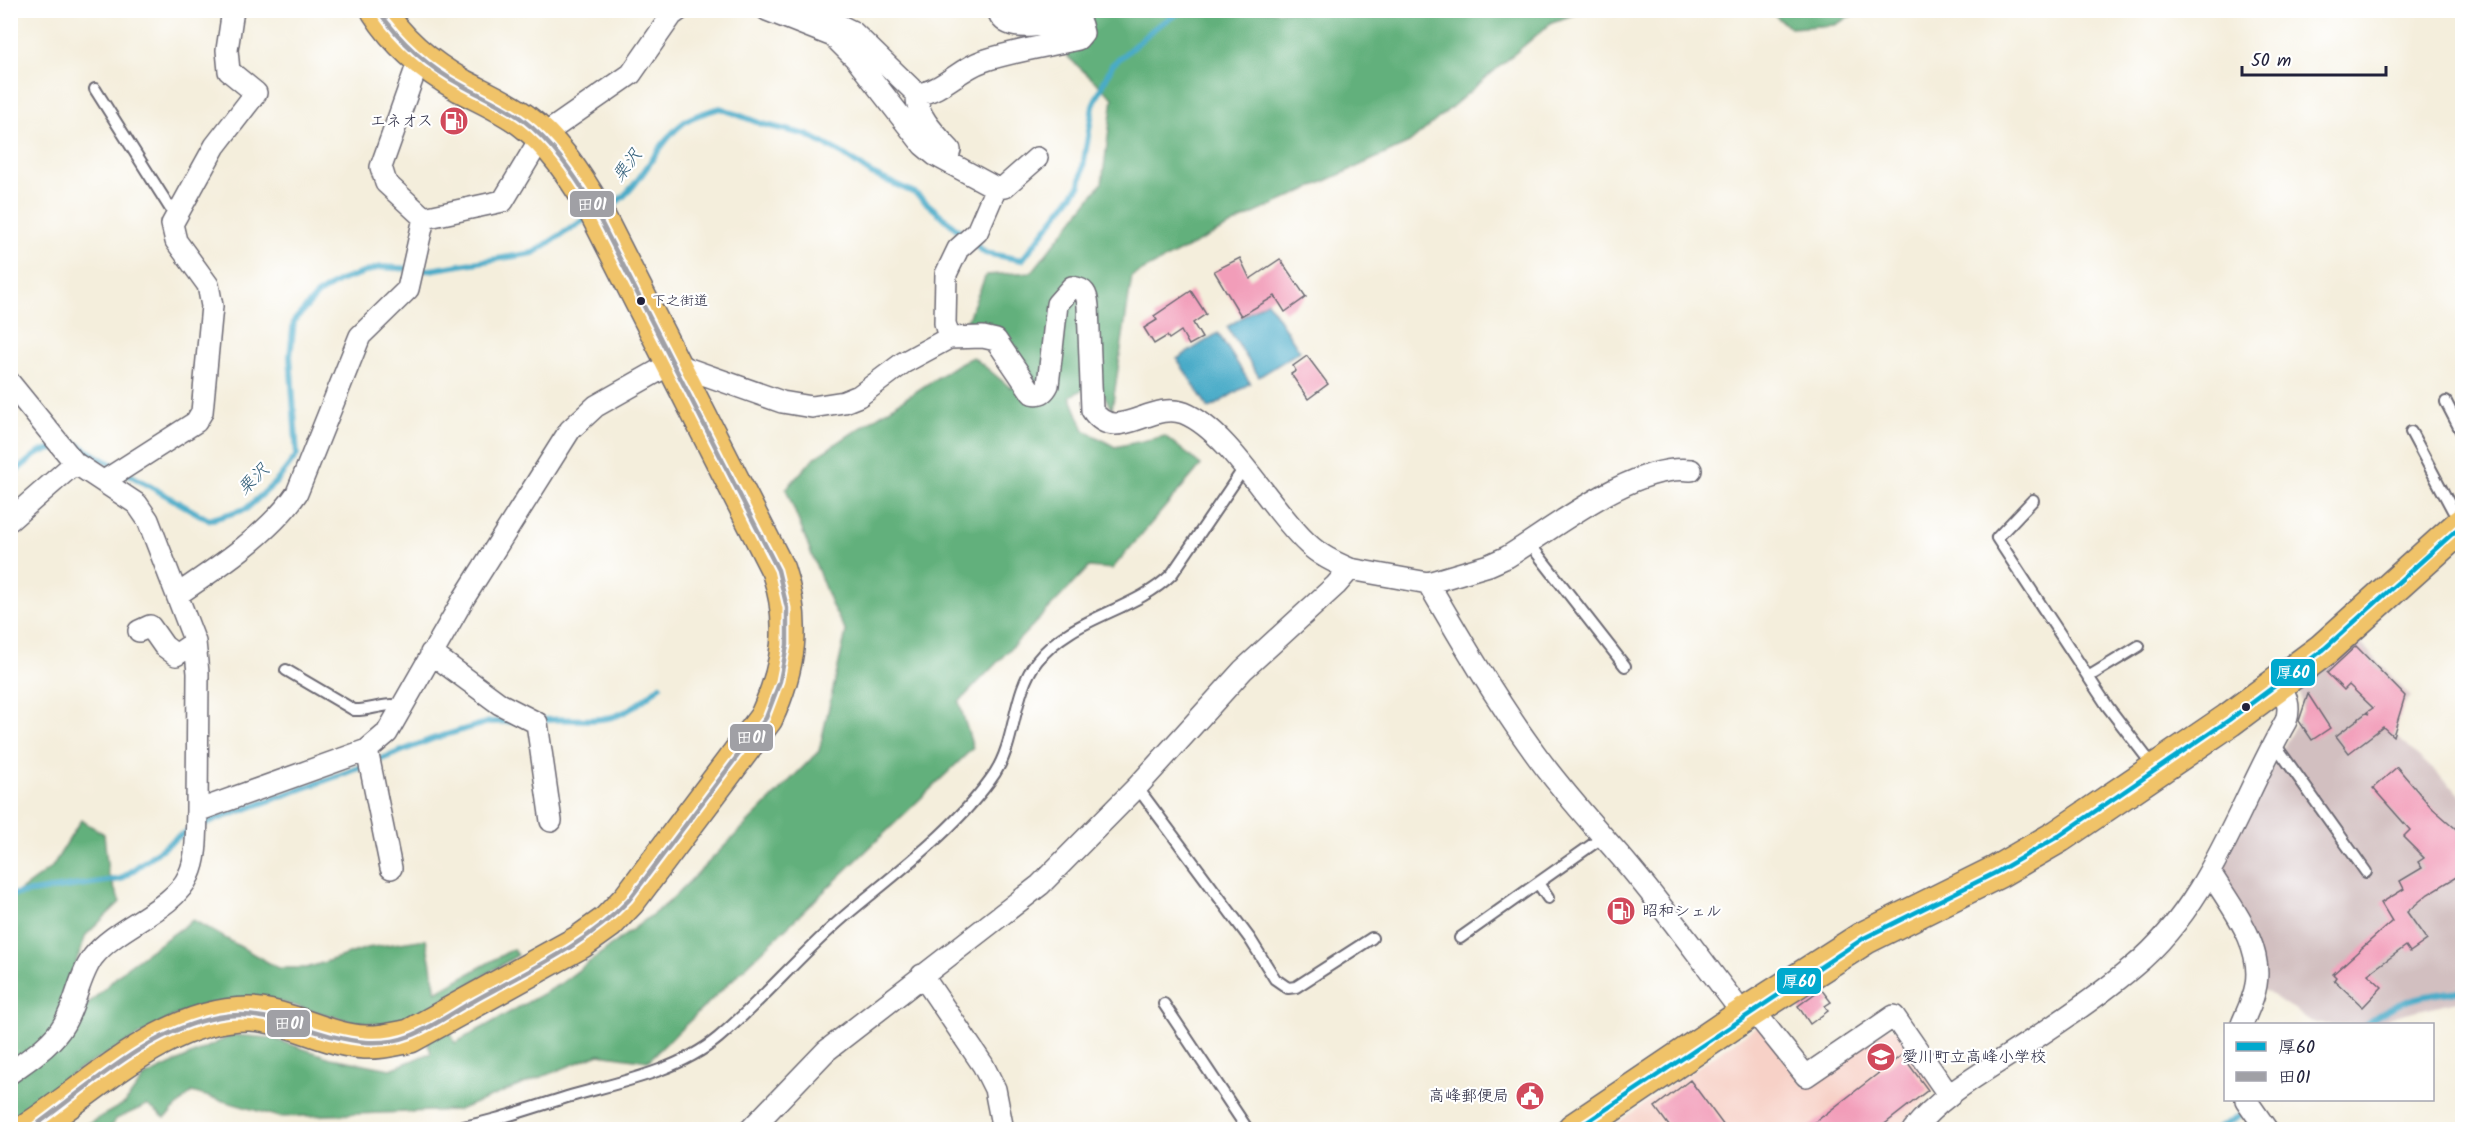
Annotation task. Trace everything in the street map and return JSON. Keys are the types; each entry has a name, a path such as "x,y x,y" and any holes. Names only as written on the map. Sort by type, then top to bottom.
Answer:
{"main road":[{"path":"28,1130 115,1068 177,1031 197,1023 249,1014 365,1042 410,1036 580,942 608,922 629,900 766,718 776,696 784,667 790,622 786,595 778,570 599,218 566,163 542,136 509,110 461,86 420,57 378,10"},
{"path":"1574,1130 1748,1012 1864,938 1997,873 2059,836 2323,650 2460,532"}],"street":[{"path":"106,479 196,422 202,412 212,306 208,285 176,241 172,224 215,146 256,93 229,71 227,50 233,10"},
{"path":"799,10 824,18 853,32 917,94 928,93 960,70 983,60 1078,39 1083,33 1081,25 1069,21 1016,28 1007,24 998,10"},
{"path":"424,218 503,201 542,136 631,74 674,12"},
{"path":"774,12 833,36 856,59 923,145 996,188 1004,187 1037,158"},
{"path":"420,57 381,167 386,183 424,218"},
{"path":"917,94 916,102 931,129 950,150 947,160"},
{"path":"949,338 945,322 946,274 958,249 977,232 996,188"},
{"path":"177,595 216,569 288,506 297,493 360,336 408,289 424,218"},
{"path":"197,811 367,750 387,733 431,653 570,430 596,406 672,363 782,402 798,406 828,406 859,396 903,363 949,338 983,337 996,340 1032,393 1039,394 1045,392 1048,385 1057,304 1065,292 1072,287 1082,289 1087,295 1088,306 1092,410 1099,420 1112,425 1161,411 1182,412 1197,419 1244,468 1305,542 1321,555 1350,570 1428,583 1489,565 1630,481 1653,473 1680,469 1691,470"},
{"path":"10,383 73,460 106,479 137,504 148,520 195,642 198,673 197,811 194,856 189,875 175,894 107,943 92,958 64,1024 42,1050 10,1073"},
{"path":"10,520 73,460"},
{"path":"750,1130 826,1051 1040,885 1137,788 1243,670 1350,570"},
{"path":"1428,583 1486,681 1533,751 1582,816 1603,837 1748,1012 1806,1076 1894,1016 1948,1094"},
{"path":"139,631 150,626 164,646 176,655 195,642"},
{"path":"431,653 500,704 537,723 550,821"},
{"path":"1913,1130 1948,1094 2052,1027 2133,967 2176,925 2192,904 2210,872 2289,711 2279,683"},
{"path":"367,750 391,868"},
{"path":"2210,872 2252,944 2257,959 2256,987 2242,1023"},
{"path":"922,975 983,1065 995,1089 1003,1130"},
{"path":"2247,1101 2267,1130"}],"lane":[{"path":"95,89 170,208 178,212"},
{"path":"2445,402 2463,433"},
{"path":"2411,432 2460,532"},
{"path":"446,1130 514,1113 666,1067 717,1039 822,936 930,844 968,804 994,774 1009,745 1022,692 1037,661 1060,639 1081,625 1158,588 1172,573 1244,468"},
{"path":"2033,500 1996,538 2088,677 2156,769"},
{"path":"1529,543 1625,666"},
{"path":"2088,677 2139,646"},
{"path":"286,670 354,710 365,711 395,704 403,707"},
{"path":"2273,743 2366,872"},
{"path":"1137,788 1250,939 1275,979 1284,986 1296,987 1372,938"},
{"path":"1460,938 1603,837"},
{"path":"1538,884 1548,898"},
{"path":"1164,1004 1248,1130"}],"shaded area":[{"path":"2357,639 2411,697 2403,706 2395,735 2462,796 2462,1000 2393,1016 2380,1023 2314,1023 2261,988 2216,872 2302,709 2299,687"},
{"name":"愛川町立高峰小学校","path":"1759,1025 1804,1087 1887,1028 1896,1029 1936,1084 1931,1093 1898,1129 1607,1130"}],"green space":[{"path":"982,11 1585,11 1552,22 1409,143 1251,215 1132,276 1112,409 1097,383 1070,396 1084,430 1115,447 1165,436 1201,465 1112,569 1089,567 959,702 973,748 648,1061 599,1054 458,1110 279,1117 192,1092 165,1118 147,1105 116,1119 110,1129 79,1129 125,1103 144,1077 233,1035 271,1038 331,1058 391,1069 431,1053 420,1019 389,1025 350,1021 281,1002 227,1001 174,1016 69,1075 26,1115 11,1120 10,898 52,867 81,820 104,834 108,873 120,902 86,935 63,998 85,1007 128,966 193,920 278,968 307,968 367,948 426,939 436,992 513,949 518,955 438,1003 455,1043 560,984 669,902 819,751 846,632 832,606 786,489 814,458 958,364 973,357 1011,388 1027,370 993,334 967,321 986,275 1032,272 1102,183 1113,98 1068,57 1046,30 986,18"},
{"path":"1769,11 1860,11 1835,25 1790,28"}],"water":[{"path":"1267,301 1300,351 1259,377 1227,327"},
{"path":"1218,333 1250,383 1209,409 1177,359"}],"building":[{"path":"1240,258 1250,279 1280,259 1306,297 1285,312 1275,296 1241,316 1214,271"},
{"path":"1191,291 1206,314 1193,323 1202,338 1189,345 1181,331 1169,339 1167,336 1154,344 1144,328 1157,320 1154,316"},
{"path":"1307,356 1328,384 1308,399 1291,374 1296,371 1293,366"},
{"path":"2356,646 2405,696 2393,736 2383,727 2349,753 2336,736 2366,713 2369,714 2367,712 2373,708 2349,685 2344,690 2327,673"},
{"path":"2308,694 2330,728 2312,740 2299,721"},
{"path":"2397,767 2431,807 2463,835 2463,873 2428,894 2407,912 2427,940 2410,952 2406,946 2368,974 2382,987 2363,1007 2334,980 2336,977 2333,974 2392,921 2381,903 2404,889 2400,881 2422,868 2418,862 2424,858 2403,837 2410,830 2373,788"},
{"path":"1821,989 1831,1002 1825,1006 1828,1011 1810,1024 1798,1006"},
{"path":"1902,1055 1928,1090 1877,1130 1805,1130"},
{"path":"1690,1080 1727,1130 1672,1130 1655,1107"}],"waterway":[{"name":"栗沢","path":"605,209 629,191 677,128 693,117 720,108 762,124 807,135 843,154 872,174 915,193 985,253 1022,260 1080,185 1093,106 1112,65 1156,27 1183,10"},
{"name":"栗沢","path":"125,472 209,520 246,509 276,482 297,455 290,356 294,321 318,294 339,281 380,267 430,270 533,253 587,218"},
{"name":"栗沢","path":"67,445 75,443 116,467"},
{"name":"栗沢","path":"10,476 39,452 57,448"},
{"path":"540,720 592,720 616,716 629,710 660,686"},
{"path":"201,825 432,739 489,722 521,721"},
{"path":"10,895 121,879 179,836 192,830"},
{"path":"2367,1023 2388,1009 2411,1000 2462,991"},
{"path":"2216,1130 2240,1115"}],"transit line":[{"name":"田01","path":"29,1130 119,1063 167,1034 193,1024 219,1017 257,1016 346,1039 370,1042 394,1040 426,1029 556,956 594,931 629,900 766,718 780,681 787,645 787,608 778,570 592,204 561,159 534,129 508,110 450,79 427,62 396,33 378,10"},
{"name":"厚60","path":"1575,1130 1864,938 1997,872 2059,836 2229,720 2323,650 2462,525"}],"place":[{"name":"エネオス","path":"454,121"},
{"name":"下之街道","path":"641,301"},
{"name":"昭和シェル","path":"1621,911"},
{"name":"愛川町立高峰小学校","path":"1881,1057"},
{"name":"高峰郵便局","path":"1530,1096"}]}
